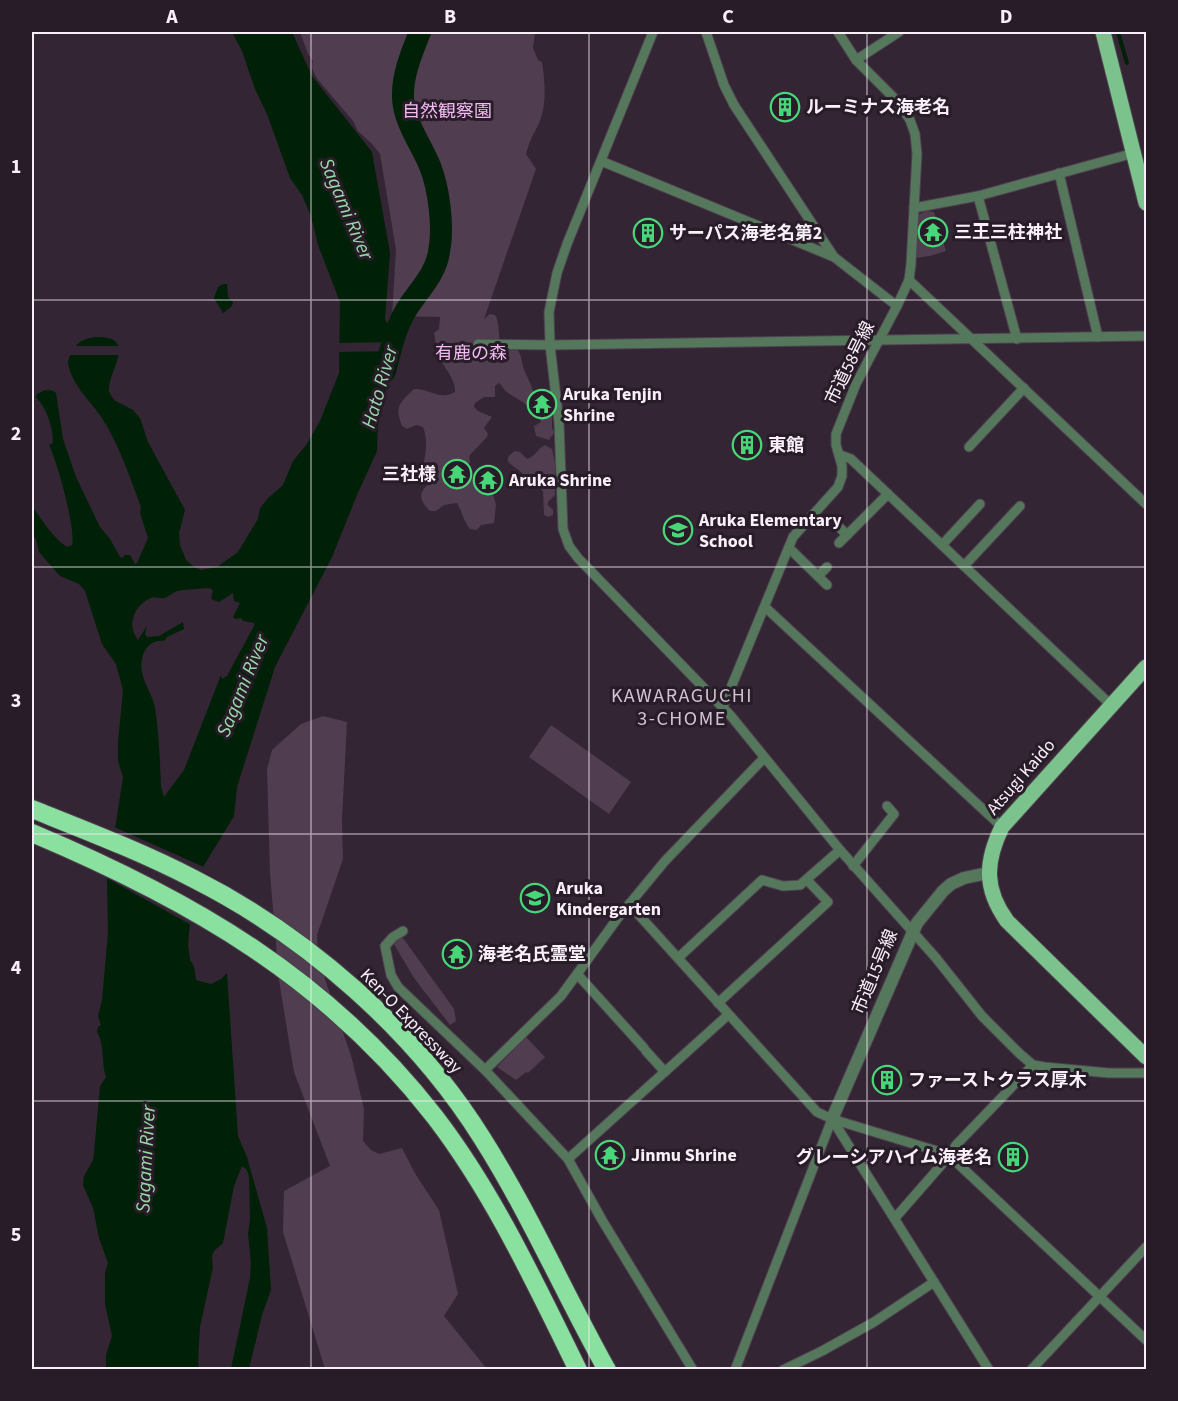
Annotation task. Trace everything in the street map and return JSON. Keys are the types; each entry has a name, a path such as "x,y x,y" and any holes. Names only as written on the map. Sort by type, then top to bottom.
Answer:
{"highway":[{"name":"Ken-O Expressway","path":"32,809 148,856 238,904 310,953 379,1012 435,1073 481,1136 533,1227 607,1370"},
{"path":"32,833 165,894 246,942 316,994 375,1049 436,1119 487,1196 509,1234 578,1370"}],"main road":[{"path":"1103,32 1146,202"},
{"name":"Atsugi Kaido","path":"1146,667 1002,827 991,852 988,873 993,897 1007,921 1146,1057"}],"street":[{"path":"653,32 557,273 549,312 550,345 559,423 563,529 566,538 578,558 723,707 853,866 942,965 982,1016 1008,1044 1033,1065 1109,1073 1146,1073"},
{"path":"706,32 724,84 734,105 834,257"},
{"name":"市道58号線","path":"723,707 793,537 838,487 842,476 836,434 856,384 909,280 917,154 915,134 910,120 893,96 856,60 838,32"},
{"path":"856,60 899,32"},
{"path":"914,208 978,196 1134,153"},
{"path":"601,161 834,257 897,306"},
{"path":"1059,173 1098,337"},
{"path":"978,196 1017,339"},
{"path":"909,280 1146,504"},
{"path":"478,344 550,345 1146,336"},
{"path":"969,447 1024,388"},
{"path":"840,455 851,459 1112,705"},
{"path":"839,543 888,494"},
{"path":"942,545 980,504"},
{"path":"964,566 1020,506"},
{"path":"838,526 847,535"},
{"path":"789,548 827,585"},
{"path":"818,576 826,567"},
{"path":"765,607 1002,827"},
{"path":"485,1070 561,996 629,904 665,861 764,758"},
{"path":"886,806 903,822"},
{"path":"853,866 894,814"},
{"path":"678,958 762,880 783,886 800,885 840,850"},
{"name":"市道15号線","path":"832,1119 912,933 938,897 951,884 964,878 988,873"},
{"path":"718,1003 828,902 807,880"},
{"path":"629,904 817,1112 832,1119 950,1155 1146,1340"},
{"path":"403,931 385,946 391,975 398,987 485,1070 568,1159 693,1370"},
{"path":"578,975 665,1072"},
{"path":"568,1159 728,1015"},
{"path":"895,1218 950,1155 956,1145 1033,1065"},
{"path":"832,1119 989,1370"},
{"path":"735,1370 832,1119"},
{"path":"1031,1370 1146,1247"},
{"path":"783,1370 865,1327 934,1282"}],"green space":[{"name":"自然観察園","path":"300,32 535,32 533,48 538,60 542,62 544,101 542,116 526,154 536,169 484,319 490,314 495,315 501,348 517,349 534,395 552,403 554,433 549,440 536,436 534,426 541,422 539,417 499,383 495,386 495,397 484,397 475,403 474,407 478,411 492,417 484,428 488,434 487,437 469,456 470,462 466,470 480,489 493,494 496,505 494,523 481,525 477,530 470,529 457,503 430,511 421,499 424,490 439,471 437,468 430,470 423,466 426,437 423,427 416,425 407,429 402,426 399,409 402,401 414,389 439,395 455,392 452,379 437,352 434,333 439,329 440,317 392,316 396,250 380,154 358,131 353,121 317,79 313,61"},
{"path":"926,211 934,212 946,251 915,258 916,216"},
{"path":"545,445 552,449 555,462 555,495 548,502 553,515 548,517 544,515 543,491 534,482 523,479 522,473 508,461 510,455 515,451 520,452 527,459"},
{"path":"323,716 347,722 342,820 343,859 317,935 318,958 352,1059 364,1109 363,1141 371,1150 379,1154 402,1148 416,1175 439,1210 458,1294 444,1316 487,1369 325,1369 283,1232 284,1191 330,1166 294,1072 279,980 270,873 267,769 272,750 301,724"},
{"path":"551,725 631,782 609,814 529,757"},
{"path":"403,938 454,1009 456,1021 450,1025 414,978 392,941"},
{"path":"526,1037 545,1057 528,1073 526,1072 516,1080 497,1067"}],"water":[{"name":"Sagami River","path":"232,32 292,32 312,76 372,152 390,253 385,319 392,332 394,355 378,423 377,451 332,557 275,667 237,787 234,816 203,867 190,924 188,944 196,980 211,984 227,973 238,1136 247,1157 267,1228 271,1290 262,1315 249,1369 231,1369 250,1278 251,1262 248,1234 249,1177 247,1170 242,1166 234,1186 223,1243 212,1255 213,1267 200,1327 199,1369 106,1369 106,1355 112,1336 105,1304 105,1273 108,1263 99,1238 93,1208 83,1185 84,1176 93,1160 100,1086 106,1077 97,1032 101,1025 98,1016 102,1000 108,933 107,881 123,777 118,761 118,742 123,690 116,664 102,644 85,591 79,584 60,576 39,552 36,539 32,535 32,506 57,538 67,547 72,545 69,510 49,445 53,443 51,425 36,397 37,394 47,390 56,393 63,439 76,477 100,527 120,557 130,555 135,564 148,538 140,513 141,507 114,439 102,418 77,386 68,363 77,344 83,340 97,337 110,338 118,346 118,358 109,392 114,400 133,410 140,418 148,442 185,510 179,533 180,545 186,560 193,566 201,570 217,567 238,552 258,519 260,508 283,485 293,461 306,445 320,421 339,373 340,302 318,245 311,216 302,195 290,178 242,51","holes":["209,588 213,590 211,599 219,602 233,593 234,601 240,603 233,617 254,623 254,626 227,676 222,679 221,675 184,770 164,797 161,787 155,708 141,666 147,648 152,643 164,641 167,637 184,629 183,622 159,636 147,637 145,634 147,626 138,640 134,634 132,622 140,606 153,597 164,598 185,590"]},
{"path":"227,284 228,297 233,302 232,306 223,313 214,298 218,287"}],"pier":[{"path":"395,342 396,351 337,352 338,343"},
{"path":"72,346 121,346 122,355 67,355"},
{"path":"112,826 206,868 193,926 105,877"}],"waterway":[{"name":"Hato River","path":"385,371 400,322 435,267 440,242 441,220 436,186 430,166 406,116 403,98 406,72 420,32"},
{"path":"1118,32 1127,63"}],"place":[{"name":"ルーミナス海老名","path":"785,107"},
{"name":"三王三柱神社","path":"933,232"},
{"name":"サーパス海老名第2","path":"648,233"},
{"name":"Aruka Tenjin Shrine","path":"542,404"},
{"name":"東館","path":"747,445"},
{"name":"三社様","path":"457,474"},
{"name":"Aruka Shrine","path":"488,480"},
{"name":"Aruka Elementary School","path":"678,530"},
{"name":"Aruka Kindergarten","path":"535,898"},
{"name":"海老名氏霊堂","path":"457,954"},
{"name":"ファーストクラス厚木","path":"887,1080"},
{"name":"Jinmu Shrine","path":"610,1155"},
{"name":"グレーシアハイム海老名","path":"1013,1157"}],"district":[{"name":"KAWARAGUCHI 3-CHOME","path":"682,708"}],"park label":[{"name":"有鹿の森","path":"471,353"}]}
